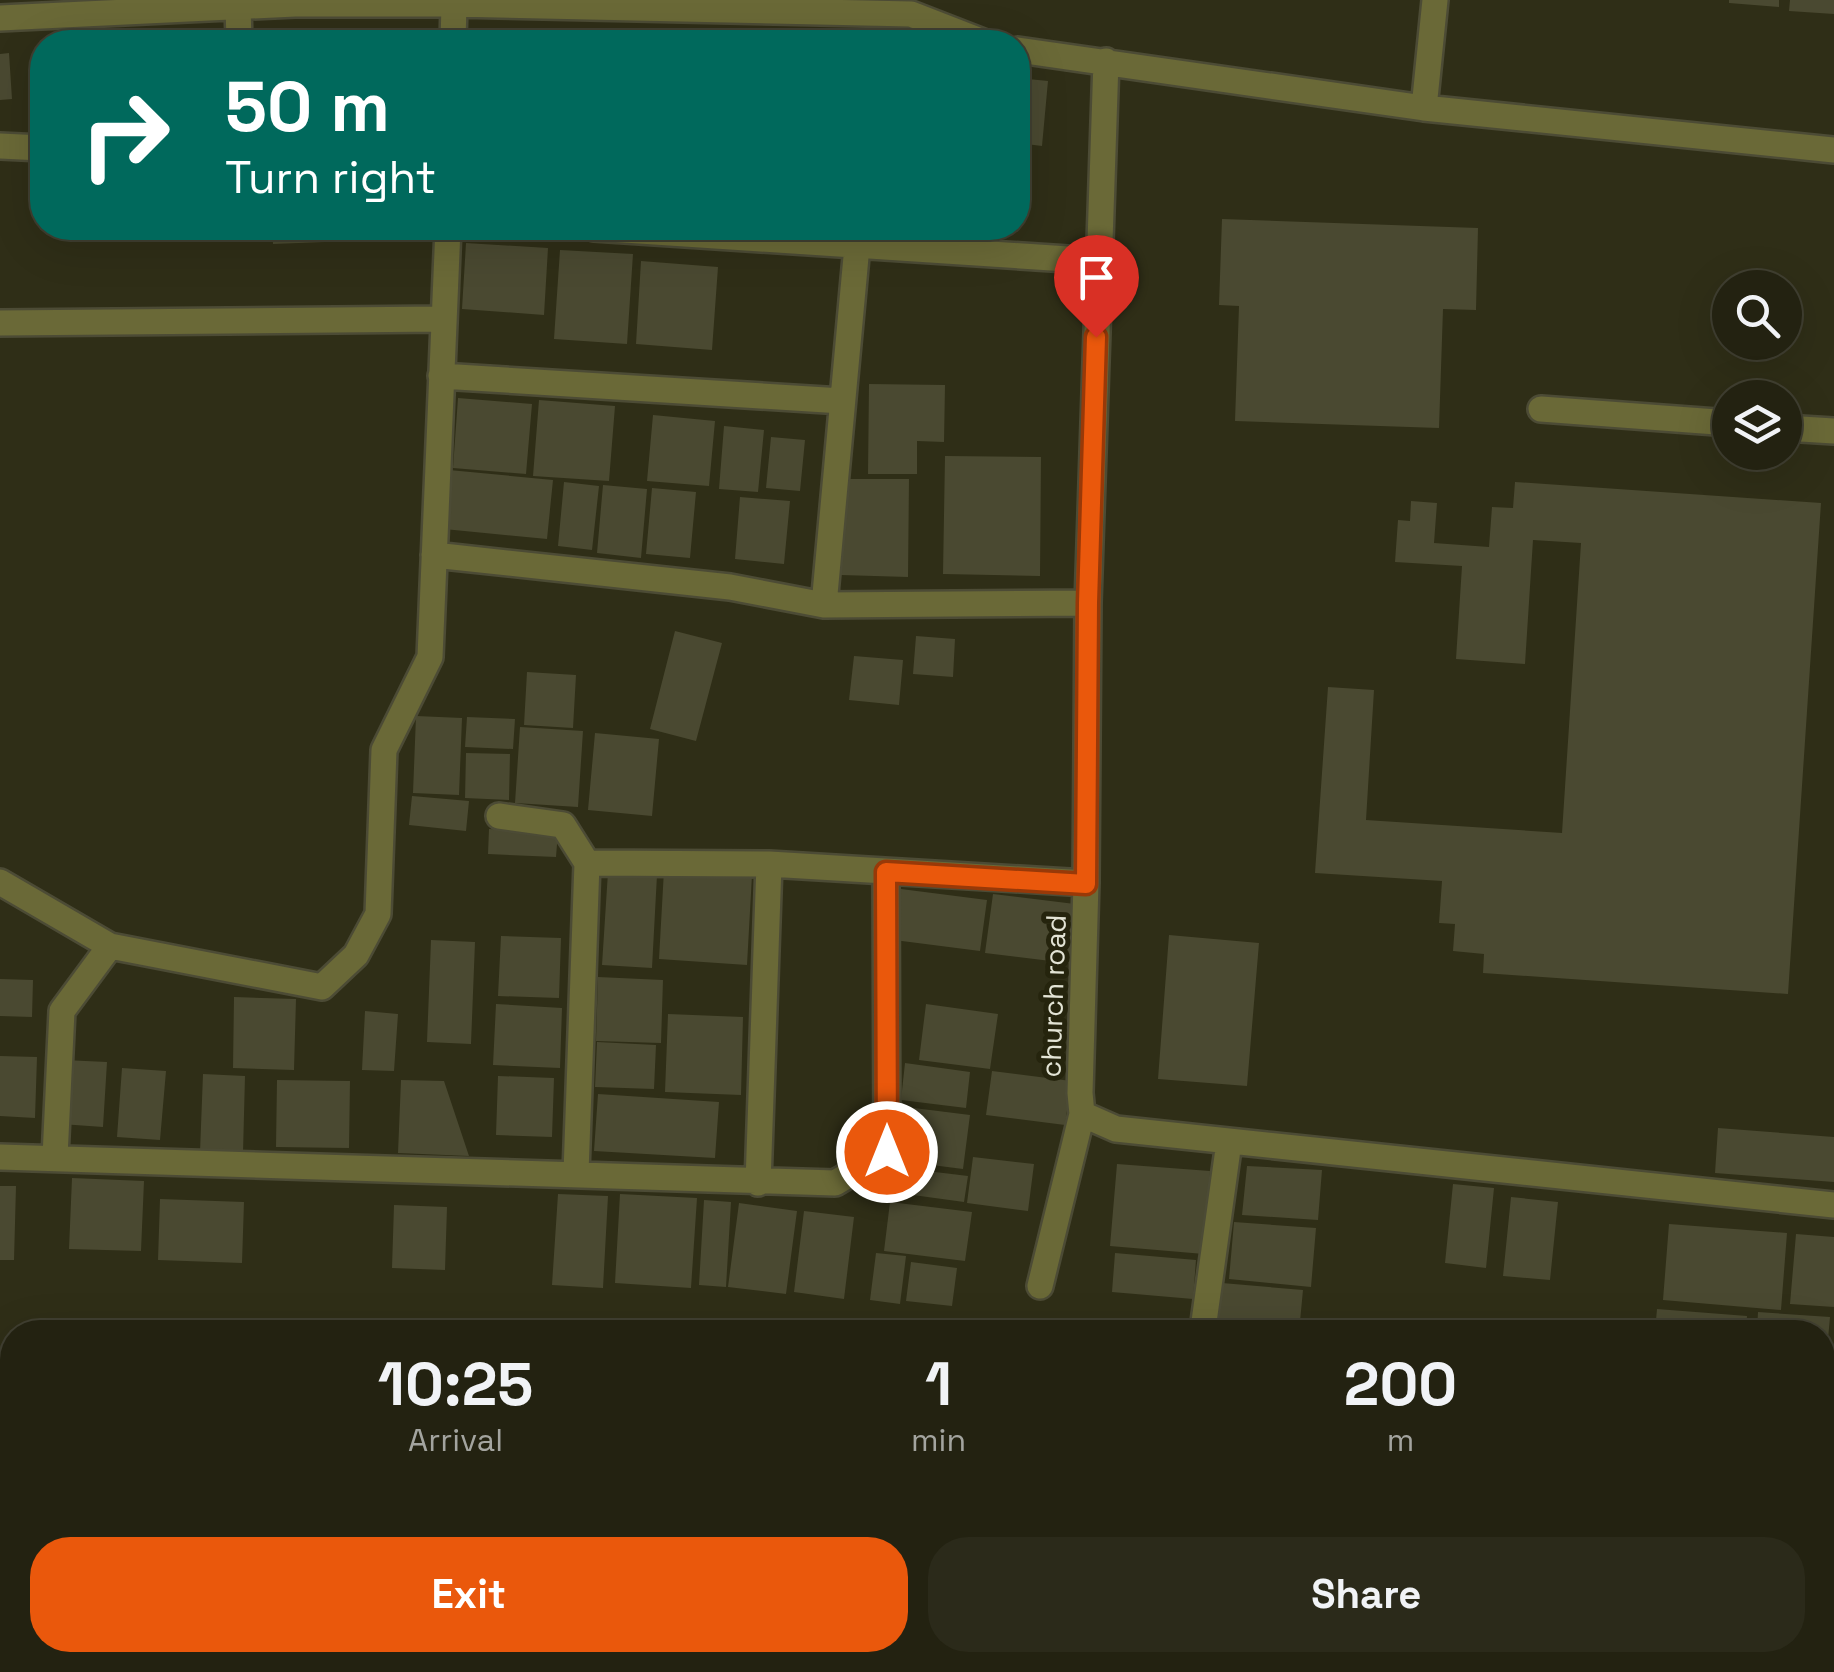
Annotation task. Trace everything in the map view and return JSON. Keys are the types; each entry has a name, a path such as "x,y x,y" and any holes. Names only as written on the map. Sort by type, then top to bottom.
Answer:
{"street":[{"path":"1424,108 1435,0"},
{"path":"0,18 167,4 271,2 911,7 958,30"},
{"path":"453,30 454,4"},
{"path":"238,5 238,30"},
{"path":"1030,52 1424,108 1834,150"},
{"name":"church road","path":"1106,61 1088,603 1082,1114 1116,1129 1834,1205"},
{"path":"0,146 30,147"},
{"path":"0,882 110,946 322,988 356,955 378,914 384,750 430,657 447,240"},
{"path":"769,240 1098,261"},
{"path":"824,605 857,246"},
{"path":"0,323 443,319"},
{"path":"441,376 842,401"},
{"path":"1541,409 1712,423"},
{"path":"1802,429 1834,432"},
{"path":"434,555 730,587 824,605 1088,603"},
{"path":"499,816 563,824 586,863 576,1174"},
{"path":"586,863 769,864 1086,884"},
{"path":"758,1183 769,864"},
{"path":"0,1157 835,1184 887,1152 886,872"},
{"path":"55,1157 62,1011 110,946"},
{"path":"1040,1286 1082,1114"},
{"path":"1204,1320 1229,1142"}],"building":[{"path":"1779,0 1779,7 1729,3"},
{"path":"1790,0 1834,0 1834,14 1789,11"},
{"path":"9,53 12,99 0,100 0,54"},
{"path":"1030,79 1048,81 1042,146 1030,144"},
{"path":"1222,219 1478,228 1476,310 1443,309 1439,428 1235,421 1239,306 1219,305"},
{"path":"273,240 351,241 273,244"},
{"path":"466,243 548,248 544,315 462,309"},
{"path":"560,250 633,254 627,344 554,339"},
{"path":"641,261 718,267 712,350 636,344"},
{"path":"869,384 945,385 944,442 917,441 917,474 868,474"},
{"path":"458,398 532,404 526,474 453,468"},
{"path":"539,400 615,406 609,481 533,476"},
{"path":"653,415 715,421 709,486 647,481"},
{"path":"724,426 764,430 758,492 719,489"},
{"path":"771,437 805,440 800,491 766,488"},
{"path":"945,456 1041,457 1040,576 943,574"},
{"path":"449,470 553,480 547,539 444,529"},
{"path":"843,479 909,479 908,577 841,575"},
{"path":"564,482 599,486 592,550 558,546"},
{"path":"1515,482 1821,503 1788,994 1483,973 1484,954 1453,951 1455,924 1439,923 1442,881 1315,873 1328,687 1374,690 1366,820 1562,833 1581,543 1533,540 1525,664 1456,659 1462,566 1395,562 1398,520 1410,521 1411,501 1437,503 1434,543 1489,547 1492,507 1513,508"},
{"path":"603,485 647,489 641,558 597,553"},
{"path":"652,488 696,492 690,558 646,554"},
{"path":"740,497 790,501 784,564 735,559"},
{"path":"675,631 722,643 696,741 650,729"},
{"path":"916,636 955,639 953,677 913,674"},
{"path":"854,656 903,660 899,705 849,700"},
{"path":"527,672 576,675 573,728 524,725"},
{"path":"416,716 462,718 459,795 413,793"},
{"path":"467,717 515,719 513,749 465,747"},
{"path":"520,727 583,731 578,807 515,803"},
{"path":"595,733 659,739 652,816 588,810"},
{"path":"466,753 510,754 509,800 465,798"},
{"path":"412,796 469,801 466,831 409,825"},
{"path":"489,829 558,832 556,857 488,854"},
{"path":"664,870 752,875 747,965 659,959"},
{"path":"608,872 657,875 652,968 602,965"},
{"path":"901,889 987,900 980,951 894,940"},
{"path":"993,894 1083,905 1075,964 985,953"},
{"path":"1169,935 1259,943 1247,1086 1158,1079"},
{"path":"501,936 561,938 559,998 498,996"},
{"path":"431,940 475,942 471,1044 427,1042"},
{"path":"598,977 663,980 661,1043 596,1041"},
{"path":"0,979 33,980 32,1017 0,1016"},
{"path":"234,997 296,999 294,1070 233,1068"},
{"path":"496,1004 562,1008 560,1068 493,1065"},
{"path":"926,1004 998,1014 990,1069 919,1060"},
{"path":"365,1011 398,1014 394,1071 362,1070"},
{"path":"668,1014 743,1017 741,1095 665,1092"},
{"path":"597,1042 656,1045 654,1089 595,1087"},
{"path":"0,1056 37,1057 35,1118 0,1116"},
{"path":"64,1060 107,1062 103,1127 61,1124"},
{"path":"905,1063 970,1072 966,1108 901,1100"},
{"path":"122,1068 166,1071 160,1140 117,1137"},
{"path":"992,1071 1071,1081 1065,1125 986,1115"},
{"path":"203,1074 245,1076 243,1153 200,1152"},
{"path":"498,1076 554,1078 552,1137 496,1135"},
{"path":"277,1080 350,1081 349,1148 276,1147"},
{"path":"401,1080 444,1081 469,1156 398,1153"},
{"path":"598,1094 719,1102 715,1158 594,1151"},
{"path":"906,1107 970,1115 963,1169 900,1161"},
{"path":"1718,1128 1834,1137 1834,1182 1715,1173"},
{"path":"973,1157 1034,1164 1028,1211 967,1203"},
{"path":"1117,1164 1210,1171 1204,1254 1110,1246"},
{"path":"1247,1166 1322,1170 1318,1220 1242,1215"},
{"path":"894,1167 968,1176 964,1202 891,1192"},
{"path":"72,1178 144,1181 141,1251 69,1249"},
{"path":"1453,1184 1494,1188 1486,1268 1445,1263"},
{"path":"0,1186 16,1186 14,1260 0,1260"},
{"path":"558,1194 608,1196 603,1288 552,1285"},
{"path":"620,1194 697,1198 691,1288 615,1283"},
{"path":"1511,1197 1558,1202 1550,1280 1503,1276"},
{"path":"160,1199 244,1202 242,1263 158,1260"},
{"path":"704,1200 731,1202 726,1287 699,1285"},
{"path":"890,1202 972,1212 965,1261 884,1251"},
{"path":"739,1203 797,1211 786,1294 728,1287"},
{"path":"394,1205 447,1207 445,1270 392,1268"},
{"path":"804,1211 854,1217 844,1299 794,1292"},
{"path":"1234,1222 1316,1228 1311,1287 1229,1279"},
{"path":"1669,1224 1787,1233 1781,1310 1663,1300"},
{"path":"1796,1234 1834,1237 1834,1307 1790,1304"},
{"path":"876,1253 906,1256 900,1304 870,1300"},
{"path":"1115,1253 1196,1260 1193,1299 1112,1292"},
{"path":"911,1262 957,1268 952,1306 906,1301"},
{"path":"1222,1283 1303,1290 1300,1320 1219,1320"},
{"path":"1657,1309 1747,1316 1747,1320 1656,1320"},
{"path":"1758,1312 1830,1317 1830,1320 1758,1320"}],"route":[{"path":"887,1152 886,872 1086,884 1088,603 1096,337"}]}
